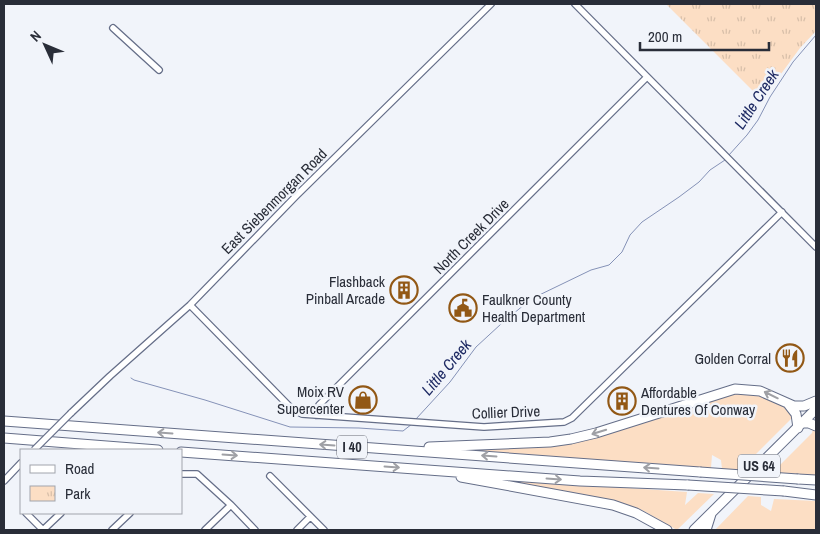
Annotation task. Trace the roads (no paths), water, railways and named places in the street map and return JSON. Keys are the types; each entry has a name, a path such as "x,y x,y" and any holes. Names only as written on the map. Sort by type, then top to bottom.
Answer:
{"highway":[{"path":"388,449 550,442 571,439 596,433 738,388 760,391 789,404 801,406 816,401"},
{"path":"789,404 796,414 800,426 809,423 816,426"},
{"name":"US 64","path":"694,530 816,410"},
{"name":"I 40","path":"4,421 816,480"},
{"path":"4,438 145,449"},
{"name":"I 40","path":"182,452 580,481 688,485 816,495"},
{"path":"412,468 604,503 627,509 667,530"},
{"path":"706,530 711,513"},
{"path":"649,520 656,530"}],"street":[{"name":"East Siebenmorgan Road","path":"35,449 110,376 190,305 296,196 492,4"},
{"path":"575,4 816,247"},
{"path":"114,28 159,70"},
{"name":"North Creek Drive","path":"315,415 319,405 647,77"},
{"name":"Collier Drive","path":"190,305 292,409 302,414 484,427 568,422 782,212"},
{"path":"4,481 20,464"},
{"path":"182,474 197,474 256,530"},
{"path":"270,476 324,530"},
{"path":"205,530 231,505"},
{"path":"27,514 43,530 60,514"},
{"path":"112,530 129,514"},
{"path":"297,530 310,517"}],"waterway":[{"name":"Little Creek","path":"729,155 758,120 770,97 793,62 816,35"},
{"name":"Little Creek","path":"416,419 450,382 476,347 501,324 531,299 591,270 609,265 622,252 630,235 642,222 679,197 699,182 710,170 725,160"},
{"name":"Little Creek","path":"131,378 290,427 403,431 412,424"}],"place":[{"name":"Flashback Pinball Arcade","path":"404,290"},
{"name":"Faulkner County Health Department","path":"463,308"},
{"name":"Golden Corral","path":"790,358"},
{"name":"Moix RV Supercenter","path":"363,400"},
{"name":"Affordable Dentures Of Conway","path":"622,401"}]}
